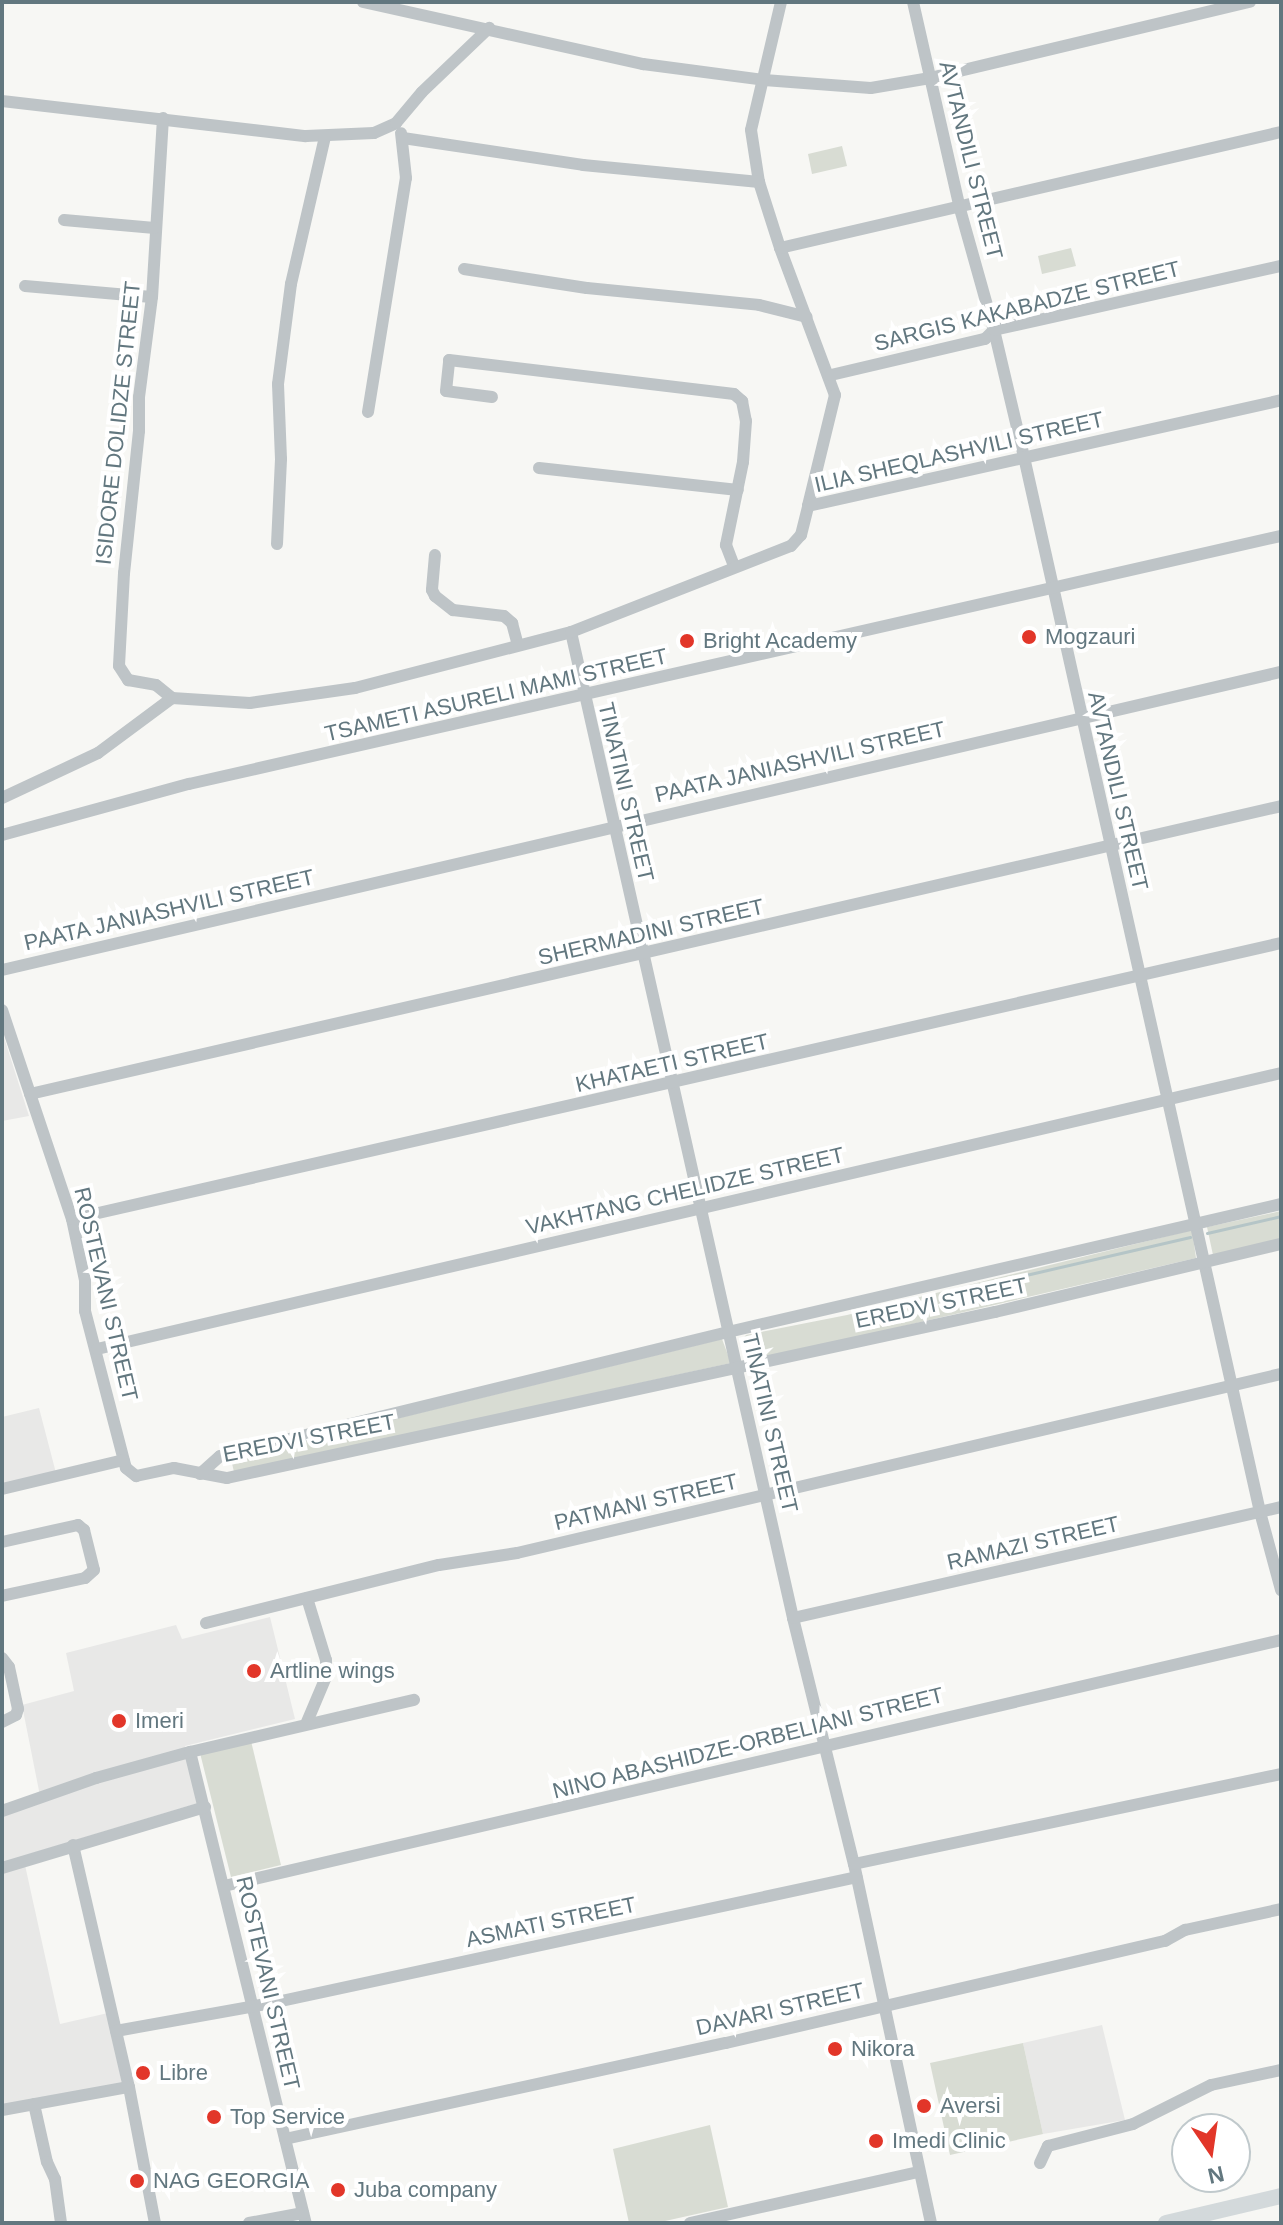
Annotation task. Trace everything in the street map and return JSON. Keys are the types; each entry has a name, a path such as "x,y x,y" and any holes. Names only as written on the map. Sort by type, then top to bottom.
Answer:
{"main road":[{"path":"1166,2223 1281,2196"}],"street":[{"path":"363,2 436,21 489,28 643,64 764,80 871,88 930,78 1250,2"},
{"path":"781,2 751,130 759,182 780,248 831,375 835,395 808,506"},
{"name":"AVTANDILI STREET","path":"913,2 960,209 994,330 1024,457 1260,1512 1281,1590"},
{"path":"2,101 325,137 374,133 396,123 422,92 489,28"},
{"name":"ISIDORE DOLIDZE STREET","path":"163,118 152,297 139,397 139,431 124,573 119,666 128,680 156,685 172,698"},
{"path":"368,412 406,178 403,138 396,123"},
{"path":"780,248 960,209 1281,132"},
{"path":"277,544 281,459 278,384 291,284 325,137"},
{"path":"403,138 583,165 759,182"},
{"path":"64,220 155,228"},
{"name":"SARGIS KAKABADZE STREET","path":"831,375 985,339 994,330 1281,266"},
{"path":"464,269 587,288 759,305 807,317"},
{"path":"25,286 152,297"},
{"path":"492,397 446,391 449,360 734,394 742,401 746,421 738,490 726,545 734,566"},
{"name":"ILIA SHEQLASHVILI STREET","path":"172,698 250,703 314,695 355,688 571,632 791,546 801,535 808,506 1281,400"},
{"path":"539,468 738,490"},
{"name":"TSAMETI ASURELI MAMI STREET","path":"2,835 189,784 1281,536"},
{"path":"435,555 432,590 435,596 453,610 504,616 512,623 518,645"},
{"name":"TINATINI STREET","path":"571,632 793,1618 857,1877 931,2223"},
{"name":"PAATA JANIASHVILI STREET","path":"2,970 1080,716 1281,672"},
{"path":"2,798 98,753 172,698"},
{"name":"SHERMADINI STREET","path":"30,1094 1281,806"},
{"name":"KHATAETI STREET","path":"72,1219 1281,943"},
{"name":"ROSTEVANI STREET","path":"2,1010 72,1219 85,1280 85,1311 124,1460"},
{"name":"VAKHTANG CHELIDZE STREET","path":"97,1349 1281,1073"},
{"name":"EREDVI STREET","path":"200,1474 220,1456 728,1332 1281,1204"},
{"name":"EREDVI STREET","path":"200,1474 227,1478 995,1312 1281,1244"},
{"name":"PATMANI STREET","path":"206,1623 439,1565 517,1553 1281,1374"},
{"path":"2,1489 124,1460 129,1473 136,1476 174,1468 200,1474"},
{"name":"RAMAZI STREET","path":"793,1618 1281,1507"},
{"path":"2,1542 73,1525 82,1527 94,1570 91,1575 2,1596"},
{"path":"307,1598 326,1669 326,1677 307,1722"},
{"name":"NINO ABASHIDZE-ORBELIANI STREET","path":"224,1886 827,1748 907,1724 1281,1640"},
{"path":"2,1658 9,1667 18,1709 16,1715 2,1722"},
{"path":"2,1811 96,1778 190,1752 307,1722 414,1700"},
{"name":"ROSTEVANI STREET","path":"190,1752 304,2218"},
{"path":"854,1864 1281,1774"},
{"path":"2,1868 205,1807"},
{"path":"73,1845 129,2087 155,2223"},
{"name":"ASMATI STREET","path":"116,2031 254,2007 857,1877"},
{"name":"DAVARI STREET","path":"285,2139 1165,1941 1185,1930 1281,1909"},
{"path":"1040,2163 1048,2146 1133,2124 1211,2085 1281,2070"},
{"path":"2,2110 129,2087"},
{"path":"34,2104 47,2162 55,2179 61,2223"},
{"path":"690,2223 919,2172"},
{"path":"249,2223 304,2218"}],"shaded area":[{"path":"842,146 847,166 812,174 808,154"},
{"path":"1071,248 1076,266 1042,274 1038,256"},
{"path":"2,1031 29,1116 2,1121"},
{"path":"1281,1211 1281,1239 1213,1255 1207,1227"},
{"path":"1192,1230 1196,1258 766,1358 746,1359 740,1342 746,1335 847,1315"},
{"path":"722,1339 731,1363 234,1472 231,1459"},
{"path":"39,1408 56,1473 2,1486 2,1417"},
{"path":"270,1617 295,1719 185,1746 198,1803 23,1856 60,2024 108,2013 122,2083 2,2106 2,1815 41,1801 22,1705 74,1691 66,1653 176,1625 182,1639"},
{"path":"251,1741 281,1865 231,1877 200,1753"},
{"path":"1102,2025 1125,2120 1043,2134 1023,2043"},
{"path":"1023,2043 1043,2134 950,2155 930,2063"},
{"path":"710,2125 728,2207 656,2223 629,2223 613,2149"}],"waterway":[{"path":"1207,1233 1281,1216"},
{"path":"992,1292 1004,1280 1190,1237"}],"place":[{"name":"Mogzauri","path":"1029,637"},
{"name":"Bright Academy","path":"687,641"},
{"name":"Artline wings","path":"254,1671"},
{"name":"Imeri","path":"119,1721"},
{"name":"Nikora","path":"835,2049"},
{"name":"Libre","path":"143,2073"},
{"name":"Aversi","path":"924,2106"},
{"name":"Top Service","path":"214,2117"},
{"name":"Imedi Clinic","path":"876,2141"},
{"name":"NAG GEORGIA","path":"137,2181"},
{"name":"Juba company","path":"338,2190"}]}
